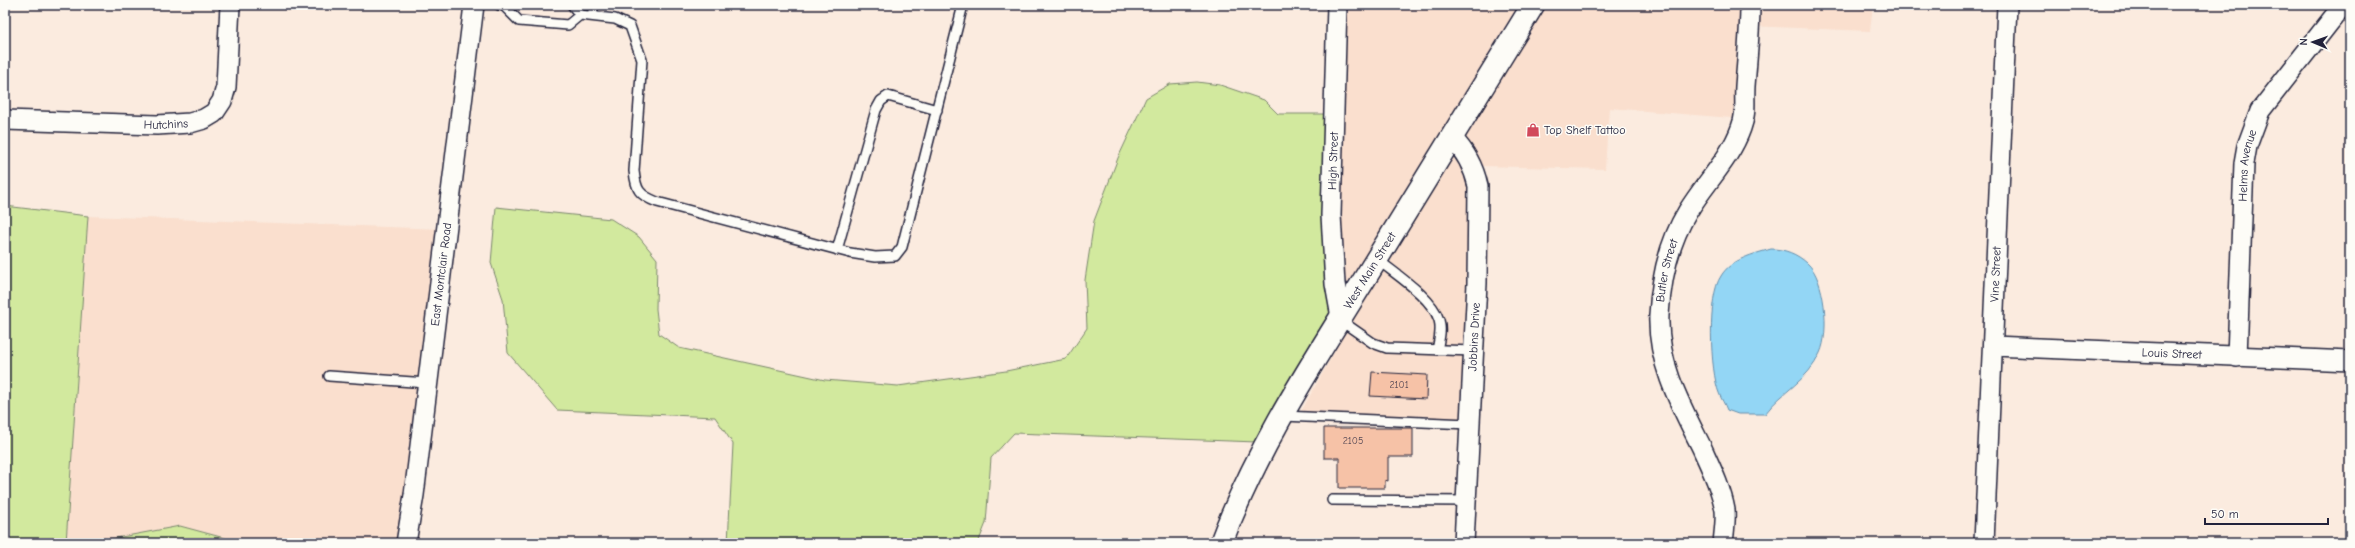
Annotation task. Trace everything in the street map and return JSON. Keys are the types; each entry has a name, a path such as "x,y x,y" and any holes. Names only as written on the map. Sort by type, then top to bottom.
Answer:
{"main road":[{"name":"West Main Street","path":"1221,543 1232,512 1281,416 1532,5"}],"street":[{"name":"Hutchins","path":"5,120 157,125 190,123 204,119 214,113 222,101 226,87 230,5"},
{"name":"East Montclair Road","path":"406,543 474,5"},
{"name":"High Street","path":"1337,5 1331,215 1335,284 1340,318"},
{"name":"Butler Street","path":"1723,543 1725,512 1722,495 1713,471 1677,399 1665,364 1659,318 1660,291 1667,260 1676,234 1688,211 1730,151 1741,128 1747,108 1745,88 1750,42 1750,5"},
{"name":"Vine Street","path":"1984,543 1994,346 2007,5"},
{"name":"Helms Avenue","path":"2237,357 2244,171 2247,146 2260,111 2341,6"},
{"name":"Jobbins Drive","path":"1452,138 1462,148 1475,174 1478,186 1473,352 1464,543"},
{"name":"Louis Street","path":"1994,346 2350,361"}],"lane":[{"path":"503,5 519,21 568,25 580,15 615,19 630,26 642,60 634,171 635,184 642,196 657,202 837,250 875,257 895,256 902,247 963,5"},
{"path":"572,5 580,15"},
{"path":"593,5 593,16"},
{"path":"837,250 876,110 881,101 888,96 937,110"},
{"path":"1377,259 1424,297 1433,308 1439,319 1441,333 1437,350"},
{"path":"1340,318 1373,343 1387,348 1473,352"},
{"path":"329,376 427,383"},
{"path":"1281,416 1469,424"},
{"path":"1332,500 1466,501"}],"shaded area":[{"path":"1343,5 1521,5 1339,302 1339,114"},
{"path":"1544,5 1873,5 1870,31 1748,26 1744,119 1609,108 1605,169 1481,166 1461,422 1298,417 1340,342 1340,337"},
{"path":"88,216 443,229 419,414 397,543 243,543 180,526 90,543 66,543"}],"green space":[{"path":"1197,82 1220,85 1264,100 1278,114 1339,114 1339,302 1257,442 1014,433 991,458 986,523 978,543 728,543 733,444 715,417 557,410 508,353 503,299 491,263 496,207 611,219 639,237 657,259 656,309 659,334 679,348 825,380 898,386 1006,371 1066,359 1087,328 1085,280 1094,221 1118,158 1146,98 1170,84"},
{"path":"5,206 88,216 66,543 5,543"},
{"path":"180,526 243,543 90,543 100,541"}],"water":[{"path":"1771,249 1786,251 1799,257 1813,270 1822,293 1824,306 1825,332 1823,344 1815,363 1809,371 1765,414 1738,414 1727,410 1716,382 1711,334 1714,300 1717,286 1725,270 1743,258"}],"building":[{"path":"1372,372 1427,375 1426,399 1370,396"},
{"path":"1324,428 1413,428 1413,457 1388,457 1388,481 1385,480 1385,488 1339,488 1339,458 1324,458"}],"place":[{"name":"Top Shelf Tattoo","path":"1533,130"}]}
